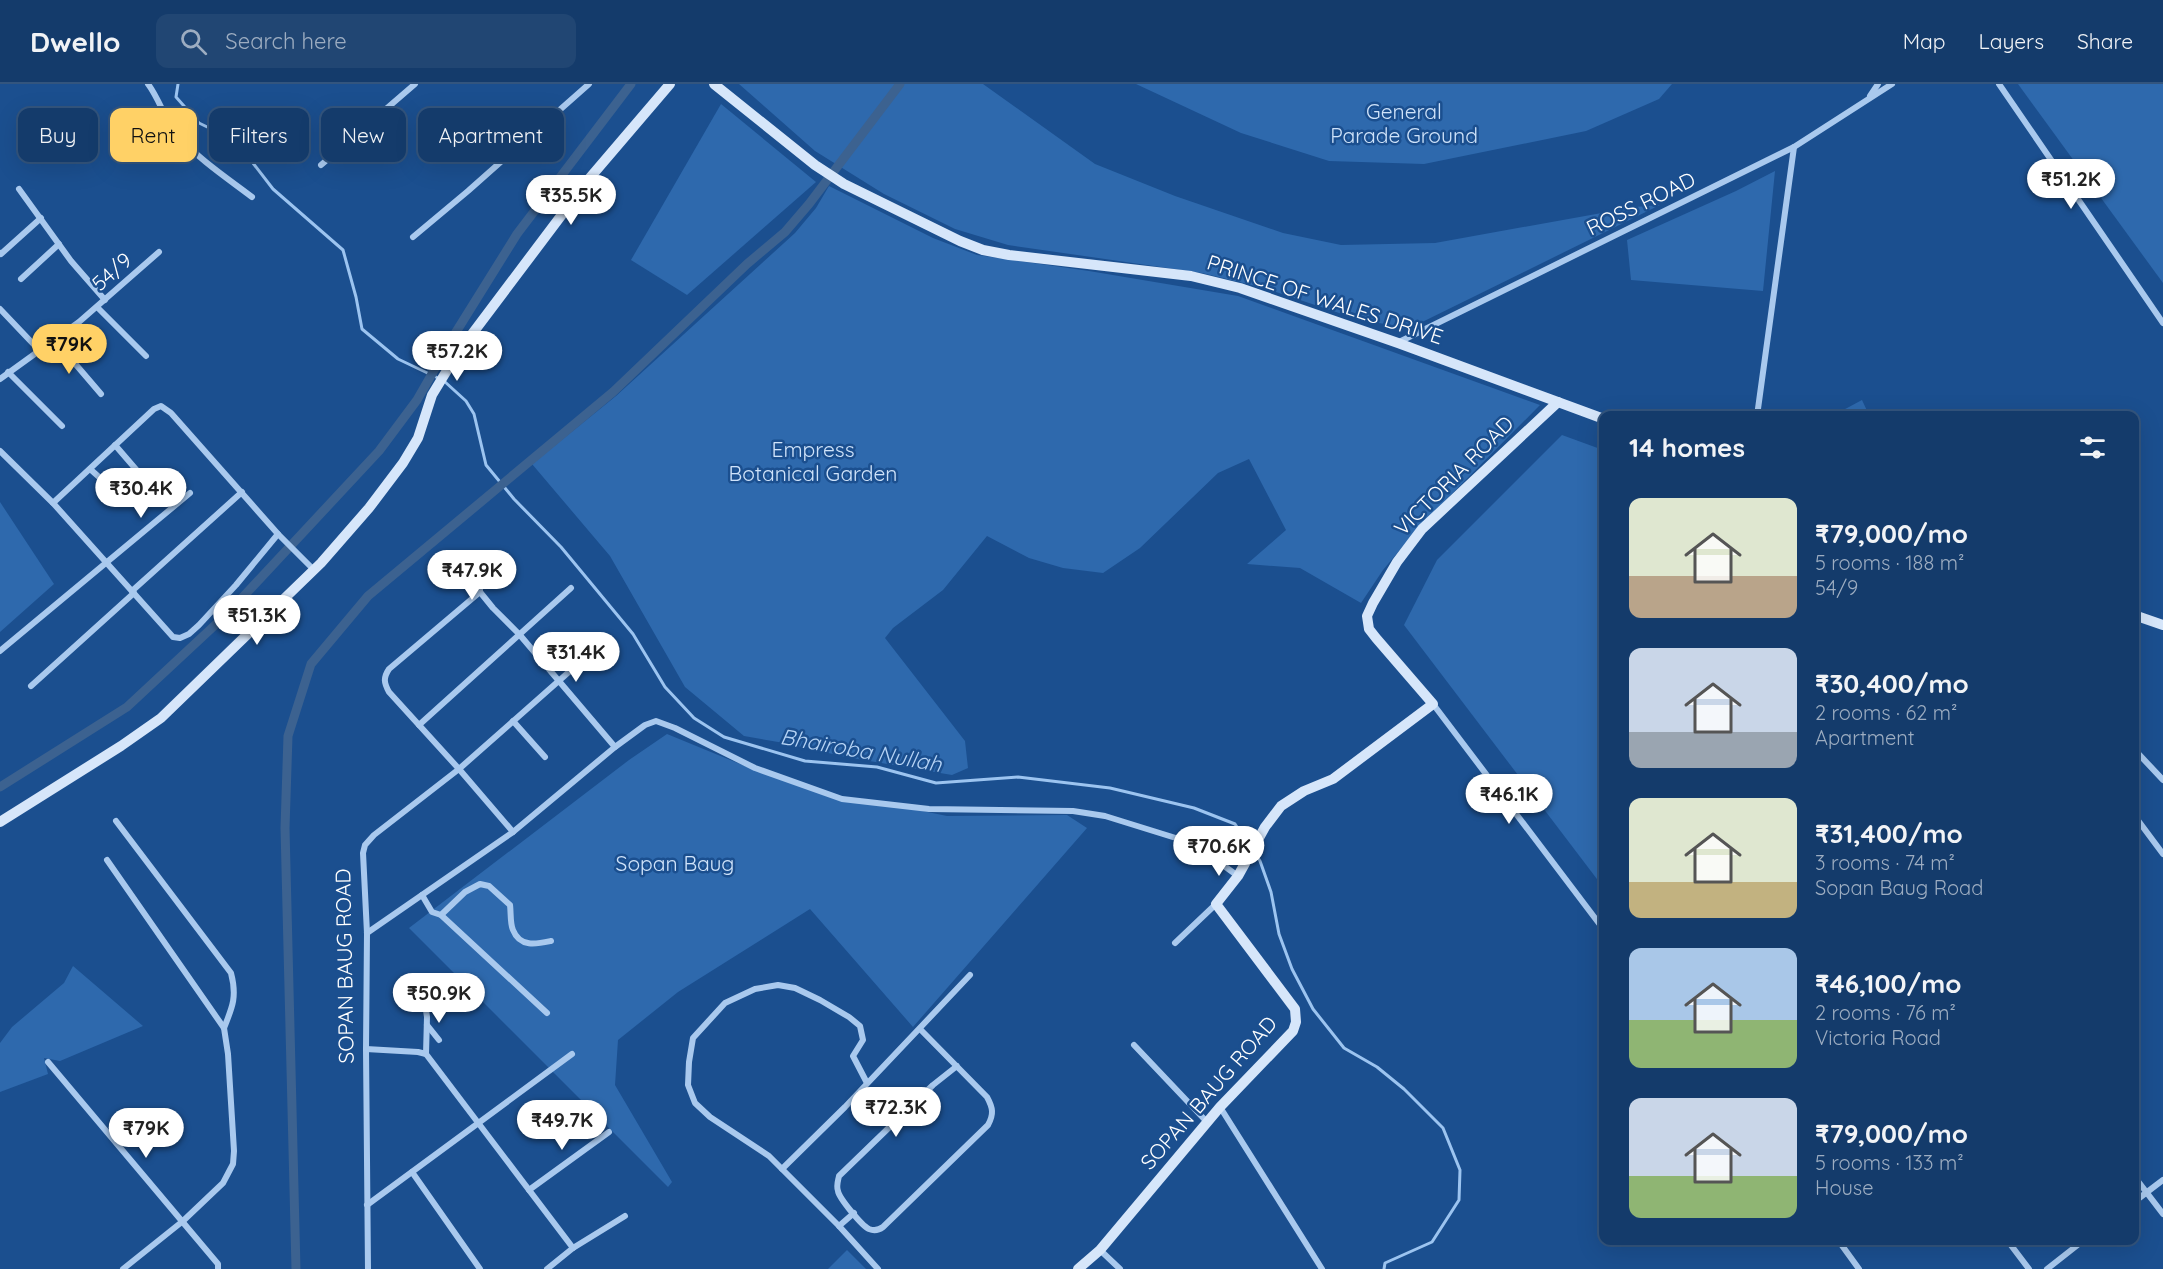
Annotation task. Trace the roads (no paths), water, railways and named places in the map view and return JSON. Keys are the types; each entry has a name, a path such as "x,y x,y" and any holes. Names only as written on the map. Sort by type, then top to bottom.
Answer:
{"street":[{"path":"148,84 178,136 252,197"},
{"path":"321,165 415,84"},
{"path":"413,237 589,84"},
{"path":"0,822 121,746 161,718 369,508 403,463 418,438 432,395 457,354 588,180 670,84"},
{"name":"PRINCE OF WALES DRIVE","path":"714,84 815,165 844,184 983,250 1191,276 1240,288 1599,417"},
{"path":"1866,100 1878,84"},
{"name":"ROSS ROAD","path":"1398,343 1794,147 1892,84"},
{"path":"1998,84 2163,322"},
{"path":"1757,411 1794,147"},
{"path":"19,189 71,261 105,300"},
{"path":"0,253 41,218"},
{"path":"21,279 59,244"},
{"name":"54/9","path":"0,379 97,308 159,252"},
{"path":"97,308 146,356"},
{"path":"0,309 39,350"},
{"path":"54,339 101,394"},
{"path":"8,372 62,426"},
{"name":"VICTORIA ROAD","path":"1558,402 1422,529 1397,562 1367,616 1369,629 1433,704 1599,923"},
{"path":"54,503 154,409 161,406 166,408 310,566"},
{"path":"90,469 117,493 140,474 116,445"},
{"path":"0,451 54,503 173,637 180,638 189,634 281,536"},
{"path":"31,686 242,492"},
{"path":"0,651 190,494"},
{"path":"500,561 480,585 480,592 519,634 615,747"},
{"path":"419,725 571,588"},
{"path":"480,592 389,669 384,676 385,685 513,832"},
{"path":"2139,617 2163,625"},
{"name":"SOPAN BAUG ROAD","path":"368,1269 367,933 363,853 365,844 459,769 596,648"},
{"path":"1174,943 1216,904 1238,876 1274,814 1294,797 1333,779 1433,704"},
{"path":"367,933 513,832 615,747 656,721 675,728 755,768 842,799 928,809 1061,810 1088,813 1179,839 1209,855 1238,876"},
{"path":"513,722 545,757"},
{"path":"2139,754 2163,780"},
{"path":"116,821 231,973 234,986 234,1003 224,1028 233,1164 223,1184 183,1221 123,1269"},
{"path":"2139,822 2163,854"},
{"path":"107,860 224,1028"},
{"path":"441,915 465,892 480,884 489,886 510,905 513,930 523,942 533,945 551,941"},
{"path":"422,895 432,912 441,915 547,1013"},
{"name":"SOPAN BAUG ROAD","path":"1078,1269 1100,1250 1220,1107 1293,1031 1295,1009 1216,904"},
{"path":"782,1169 970,975"},
{"path":"867,1083 853,1056 863,1040 860,1026 820,1000 795,988 778,985 755,989 725,1003 693,1038 688,1062 688,1085 695,1103 710,1117 758,1147 839,1226 878,1269"},
{"path":"424,997 427,1025 426,1054"},
{"path":"427,1025 439,1040"},
{"path":"920,1029 957,1066 987,1097 993,1108 992,1118 988,1125 878,1230 870,1230 838,1193 839,1176 933,1085 957,1066"},
{"path":"1134,1045 1207,1122"},
{"path":"366,1048 426,1054 573,1248"},
{"path":"367,1205 572,1054"},
{"path":"48,1062 183,1221 218,1264 218,1269"},
{"path":"1220,1107 1323,1269"},
{"path":"529,1190 609,1131"},
{"path":"412,1172 480,1269"},
{"path":"2139,1198 2163,1180"},
{"path":"2139,1182 2163,1214"},
{"path":"839,1226 854,1213"},
{"path":"547,1269 573,1248 625,1216"},
{"path":"1842,1245 1859,1269"},
{"path":"2011,1245 2029,1269"},
{"path":"2047,1269 2078,1245"},
{"path":"1100,1250 1120,1269"}],"waterway":[{"name":"Bhairoba Nullah","path":"178,84 176,97 199,123 236,141 273,189 343,250 362,329 398,359 438,378"},
{"path":"0,787 127,707 228,613 379,451 417,400 517,234 631,84"},
{"path":"296,1269 285,828 288,736 311,664 368,596 613,392 747,264 785,232 900,84"},
{"name":"Bhairoba Nullah","path":"444,381 466,401 474,414 486,465 514,499 561,547 633,634 665,687 694,718 724,737 805,761 877,767 936,783 1018,777 1110,788 1194,808 1235,824 1251,848"},
{"name":"Bhairoba Nullah","path":"1255,853 1271,892 1279,934 1292,969 1313,1009 1344,1048 1377,1067 1404,1089 1443,1128 1460,1170 1459,1200 1432,1242 1385,1263 1384,1269"}],"park label":[{"name":"General Parade Ground","path":"1404,124"},
{"name":"Empress Botanical Garden","path":"813,462"},
{"name":"Sopan Baug","path":"675,864"}]}
